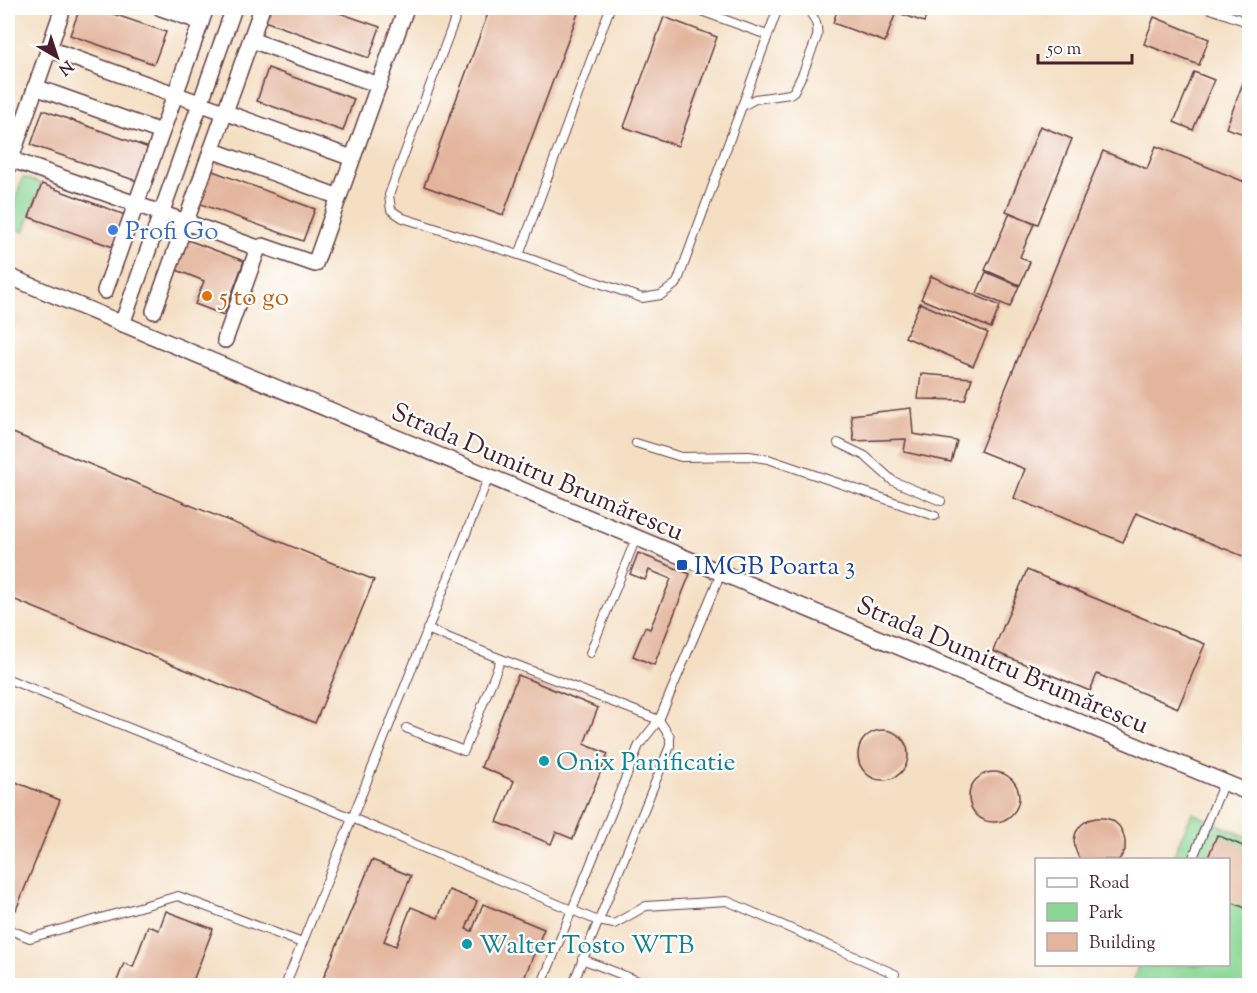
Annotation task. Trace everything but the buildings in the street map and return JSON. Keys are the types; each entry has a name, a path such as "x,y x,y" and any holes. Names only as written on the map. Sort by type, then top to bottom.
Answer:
{"street":[{"path":"63,8 9,163 136,204 258,248 263,246 315,264 378,85 401,9"},
{"path":"105,291 203,15 161,8"},
{"path":"122,324 234,8"},
{"path":"154,311 262,8"},
{"path":"251,40 378,85"},
{"path":"49,49 352,158"},
{"path":"35,87 161,132"},
{"path":"211,150 339,197"},
{"path":"225,340 258,248"},
{"name":"Strada Dumitru Brumărescu","path":"8,276 1250,793"}],"lane":[{"path":"459,8 389,195 390,210 403,218 642,298 661,295 677,283 778,8"},
{"path":"519,255 609,8"},
{"path":"693,8 767,35"},
{"path":"741,107 761,98 790,94 797,88 818,30 818,24 807,8"},
{"path":"1208,8 1250,23"},
{"path":"636,443 681,457 749,456 768,459 935,516"},
{"path":"838,443 866,456 893,481 941,501"},
{"path":"285,986 489,476"},
{"path":"590,653 636,538"},
{"path":"541,986 639,745 659,720 721,573"},
{"path":"428,629 659,720 670,737 670,746 572,986"},
{"path":"406,728 464,751 501,659"},
{"path":"8,679 352,818 598,921 614,924 646,906 727,901 895,975"},
{"path":"1193,858 1224,782"},
{"path":"8,929 30,938 177,896 302,943"},
{"path":"582,959 643,983"}],"green space":[{"path":"23,177 42,184 24,232 8,226 8,219"},
{"path":"1192,813 1249,838 1249,985 1131,986 1139,966 1230,966 1230,858 1172,858"}],"place":[{"name":"Profi Go","path":"113,230"},
{"name":"5 to go","path":"207,296"},
{"name":"IMGB Poarta 3","path":"682,565"},
{"name":"Onix Panificatie","path":"544,761"},
{"name":"Walter Tosto WTB","path":"467,944"}]}
